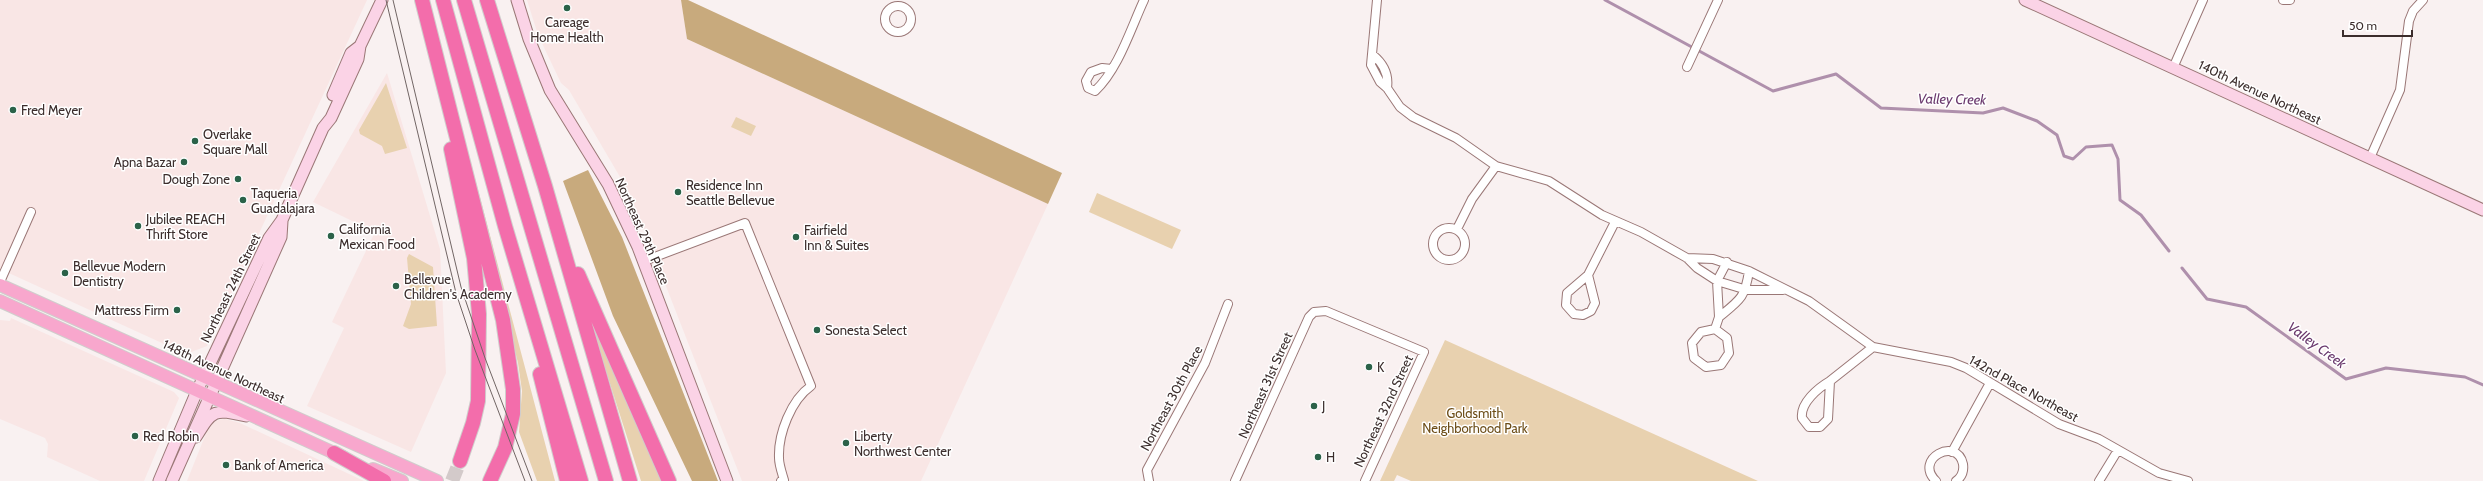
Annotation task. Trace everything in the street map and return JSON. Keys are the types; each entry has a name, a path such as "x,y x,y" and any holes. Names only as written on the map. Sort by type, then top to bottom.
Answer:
{"highway":[{"path":"417,0 503,320 513,389 513,414 505,448 490,481"},
{"path":"422,0 424,22 472,250 478,291 480,354 478,401 474,423 460,461"},
{"path":"443,0 506,226 581,481"},
{"path":"464,0 606,481"},
{"path":"487,0 545,186 630,481"},
{"path":"545,186 611,351 669,481"},
{"path":"506,226 515,278 567,481"},
{"path":"334,453 384,481"}],"main road":[{"name":"148th Avenue Northeast","path":"0,283 214,382 437,481"},
{"path":"0,301 334,453 402,481"}],"street":[{"name":"Northeast 24th Street","path":"159,481 203,377 234,310 269,238 282,220 323,128 331,118 358,59 360,46 382,0"},
{"name":"Northeast 29th Place","path":"517,0 529,39 550,90 608,184 644,261 727,481"},
{"path":"1112,69 1144,0"},
{"name":"142nd Place Northeast","path":"1378,0 1371,65 1380,82 1388,88 1400,107 1413,117 1456,138 1496,166 1549,181 1615,222 1641,232 1687,258 1697,268 1717,281 1747,290 1784,290"},
{"path":"1687,67 1693,57 1718,0"},
{"name":"140th Avenue Northeast","path":"2025,0 2483,210"},
{"path":"2173,68 2203,0"},
{"path":"2283,0 2290,0"},
{"path":"2370,158 2400,90 2409,21 2413,11 2423,0"},
{"path":"1457,229 1472,199 1496,166"},
{"path":"0,283 31,212"},
{"name":"Northeast 24th Street","path":"173,477 214,382 281,237 282,220"},
{"path":"1588,275 1595,303 1587,314 1574,314 1566,305 1565,296 1588,275 1615,222"},
{"path":"644,261 745,223 810,386 803,391 794,406 780,440 778,460 784,480 780,481"},
{"path":"1448,227 1457,229 1465,240 1463,253 1451,260 1442,258 1434,248 1436,234 1448,227"},
{"name":"142nd Place Northeast","path":"1687,258 1713,259 1727,262 1749,271 1784,290 1809,301 1873,347 1951,362 1990,383 2059,424 2099,439 2159,473 2188,481"},
{"path":"1715,330 1719,317 1717,281 1727,262"},
{"path":"1719,317 1739,301 1747,290 1749,271"},
{"name":"Northeast 30th Place","path":"1149,481 1146,470 1205,363 1228,304"},
{"path":"234,310 241,323"},
{"name":"Northeast 31st Street","path":"1235,481 1309,317 1314,312 1326,311 1424,352"},
{"path":"1715,330 1727,338 1729,353 1721,364 1706,367 1694,358 1692,343 1701,332 1715,330"},
{"path":"1830,381 1828,420 1820,427 1809,427 1802,418 1802,410 1817,389 1830,381 1873,347"},
{"name":"Northeast 32nd Street","path":"1365,481 1424,352"},
{"path":"1952,452 1990,383"},
{"path":"173,477 206,421 214,414 221,411 257,418"},
{"path":"2099,481 2118,450"},
{"path":"1936,481 1930,470 1932,460 1938,453 1952,452 1960,457 1963,466 1962,475 1956,481"}],"shaded area":[{"path":"0,0 367,0 207,346 186,354 0,269"},
{"path":"527,0 681,0 687,39 1048,204 921,481 742,481 630,194 569,90 561,83 538,35"},
{"path":"681,0 688,0 1062,173 1048,204 687,39"},
{"name":"Bellevue Children's Academy","path":"387,73 440,249 446,373 411,452 307,406 344,328 332,322 375,232 313,202"},
{"path":"588,170 622,237 718,481 692,481 613,316 563,181"},
{"path":"11,318 174,392 179,398 144,481 100,481 47,457 48,444 45,438 0,419 0,320 10,321"},
{"path":"225,419 240,423 364,481 187,481 207,431 214,421"}],"green space":[{"path":"446,69 555,481 537,481 519,432 522,391 518,363"},
{"path":"386,83 407,148 385,154 382,146 360,134 359,130"},
{"path":"736,117 756,126 751,136 731,127"},
{"path":"1097,193 1181,230 1172,249 1089,212"},
{"path":"409,254 433,267 437,326 409,329 403,326 411,304 407,258"},
{"path":"584,302 587,304 661,481 641,481"},
{"name":"Goldsmith Neighborhood Park","path":"1445,340 1758,481 1411,481 1397,475 1394,481 1380,481"}],"waterway":[{"name":"Valley Creek","path":"1605,0 1773,91 1836,74 1881,108 1983,113 2003,108 2037,121 2057,135 2064,156 2073,159 2086,147 2112,145 2118,159 2120,200 2141,215 2169,251"},
{"name":"Valley Creek","path":"2182,268 2207,299 2246,307 2346,379 2386,368 2465,377 2483,385"}],"tunnel":[{"path":"452,481 460,461"}],"tram line":[{"path":"386,0 456,293 475,350 525,481"},
{"path":"393,0 461,287 485,358 532,481"}],"place":[{"name":"Careage Home Health","path":"567,8"},
{"name":"Fred Meyer","path":"13,110"},
{"name":"Overlake Square Mall","path":"195,141"},
{"name":"Apna Bazar","path":"184,162"},
{"name":"Dough Zone","path":"238,179"},
{"name":"Residence Inn Seattle Bellevue","path":"678,192"},
{"name":"Taqueria Guadalajara","path":"243,200"},
{"name":"Jubilee REACH Thrift Store","path":"138,226"},
{"name":"California Mexican Food","path":"331,236"},
{"name":"Fairfield Inn & Suites","path":"796,237"},
{"name":"Bellevue Modern Dentistry","path":"65,273"},
{"name":"Bellevue Children's Academy","path":"396,286"},
{"name":"Mattress Firm","path":"177,310"},
{"name":"Sonesta Select","path":"817,330"},
{"name":"K","path":"1369,367"},
{"name":"J","path":"1314,406"},
{"name":"Red Robin","path":"135,436"},
{"name":"Liberty Northwest Center","path":"846,443"},
{"name":"H","path":"1318,457"},
{"name":"Bank of America","path":"226,465"}]}
